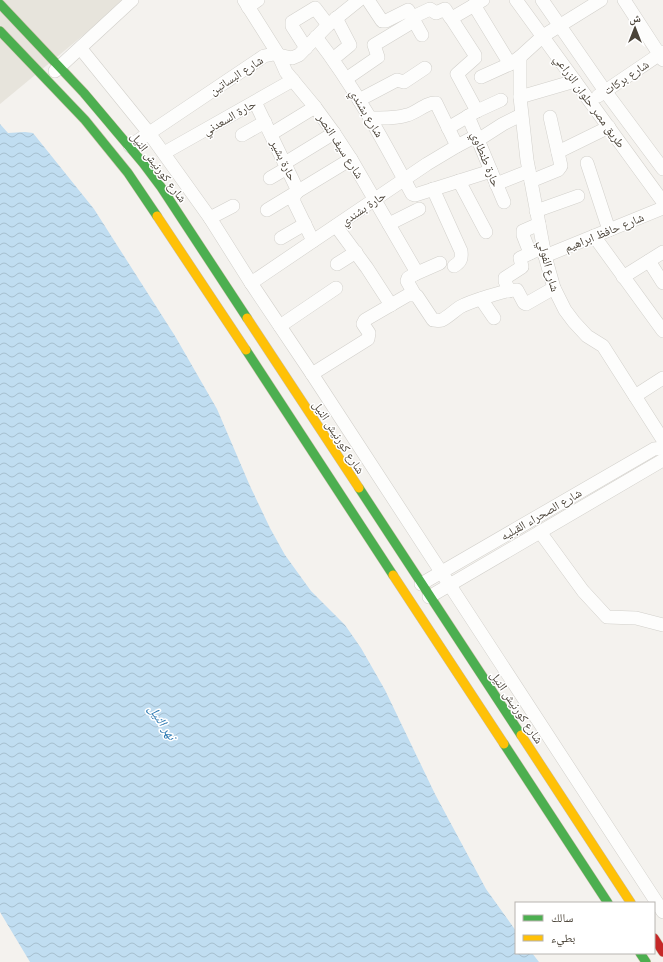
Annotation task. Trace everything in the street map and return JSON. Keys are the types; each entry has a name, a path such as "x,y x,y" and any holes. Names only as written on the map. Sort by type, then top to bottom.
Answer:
{"highway":[{"name":"شارع كورنيش النيل","path":"0,4 60,67 130,146 161,188 630,902"},
{"path":"0,31 93,130 136,184 607,902"}],"street":[{"path":"46,79 132,0"},
{"name":"شارع البساتين","path":"130,146 264,56 269,54 278,54 288,58 296,57 332,22 359,0"},
{"path":"368,0 382,21 386,21 408,10 422,35"},
{"name":"طريق مصر حلوان الزراعي","path":"516,0 663,202"},
{"name":"طريق مصر حلوان الزراعي","path":"542,0 605,91 661,161"},
{"path":"480,76 515,60 543,36 601,0"},
{"path":"624,0 662,56"},
{"name":"شارع سيف النصر","path":"250,2 286,72 334,132 375,199 415,270 415,274"},
{"path":"346,79 378,57 374,45 430,9 436,13 445,9 451,18 478,2 515,60"},
{"path":"306,48 292,26 292,22 315,8 332,22 350,45 333,59"},
{"name":"حارة طنطاوي","path":"451,18 475,55 475,58 457,74 473,114 477,138 504,202"},
{"name":"شارع بشندي","path":"316,37 333,59 359,100 412,193 414,195 433,189"},
{"path":"80,49 149,132 210,218 663,912"},
{"name":"شارع بركات","path":"590,101 662,56"},
{"name":"شارع الفولي","path":"515,60 530,176 544,251 554,288 562,304 574,322 587,336 603,346 663,440"},
{"path":"359,100 397,80 404,82 425,68"},
{"name":"حارة السعدني","path":"164,153 293,80"},
{"path":"520,97 575,81"},
{"name":"حارة بشير","path":"255,102 296,187 297,192 294,196 294,202 313,241"},
{"path":"448,128 498,102 503,124"},
{"path":"370,118 398,118 414,113 434,103 437,104 456,146"},
{"path":"271,134 315,107"},
{"name":"حارة بشندي","path":"251,283 456,146 477,138 521,115"},
{"path":"496,184 559,169 561,166 550,117"},
{"path":"242,135 265,122"},
{"path":"558,152 609,127"},
{"path":"270,178 334,132"},
{"path":"267,210 351,159"},
{"path":"587,163 609,230"},
{"path":"454,266 459,263 462,257 461,251 433,189 491,171"},
{"path":"460,181 486,232"},
{"path":"536,211 578,196"},
{"path":"210,218 233,206"},
{"name":"شارع حافظ ابراهيم","path":"530,253 544,251 594,236 663,208"},
{"path":"389,224 419,209"},
{"path":"281,238 305,224"},
{"path":"509,291 505,278 521,267 522,265 519,259 530,253 523,235 523,231 539,224"},
{"path":"336,226 356,252 391,305"},
{"path":"594,236 623,277 662,327"},
{"path":"337,264 356,252"},
{"path":"623,277 663,252"},
{"path":"649,261 663,283"},
{"path":"440,263 415,274 408,278 407,281 433,320 438,321 444,319 461,307 480,299 509,291 517,290 526,304 554,288"},
{"path":"280,326 336,288"},
{"path":"312,374 368,338 369,335 364,326 364,321 408,295 415,294"},
{"path":"480,299 494,318"},
{"path":"635,396 663,378"},
{"name":"شارع الصحراء القبليه","path":"421,584 654,449 663,448"},
{"name":"شارع الصحراء القبليه","path":"429,597 663,460"},
{"path":"540,532 583,591 607,617 636,618 663,625"}],"shaded area":[{"path":"0,0 122,0 104,18 0,104"}],"water":[{"name":"نهر النيل","path":"0,124 8,133 33,133 94,209 175,336 217,409 250,486 285,555 311,591 345,625 361,648 385,690 435,794 486,889 515,930 515,954 533,954 539,962 30,962 0,912"}],"traffic: fast":[{"path":"0,4 84,93 143,163 161,187 247,318"},
{"path":"0,31 85,120 128,173 157,216"},
{"path":"246,350 393,575"},
{"path":"359,488 521,735"},
{"path":"504,744 607,902"},
{"path":"641,954 646,962"}],"traffic: slow":[{"path":"157,216 246,350"},
{"path":"247,318 359,488"},
{"path":"393,575 504,744"},
{"path":"521,735 630,902"}],"traffic: jam":[{"path":"655,940 663,952"}]}
